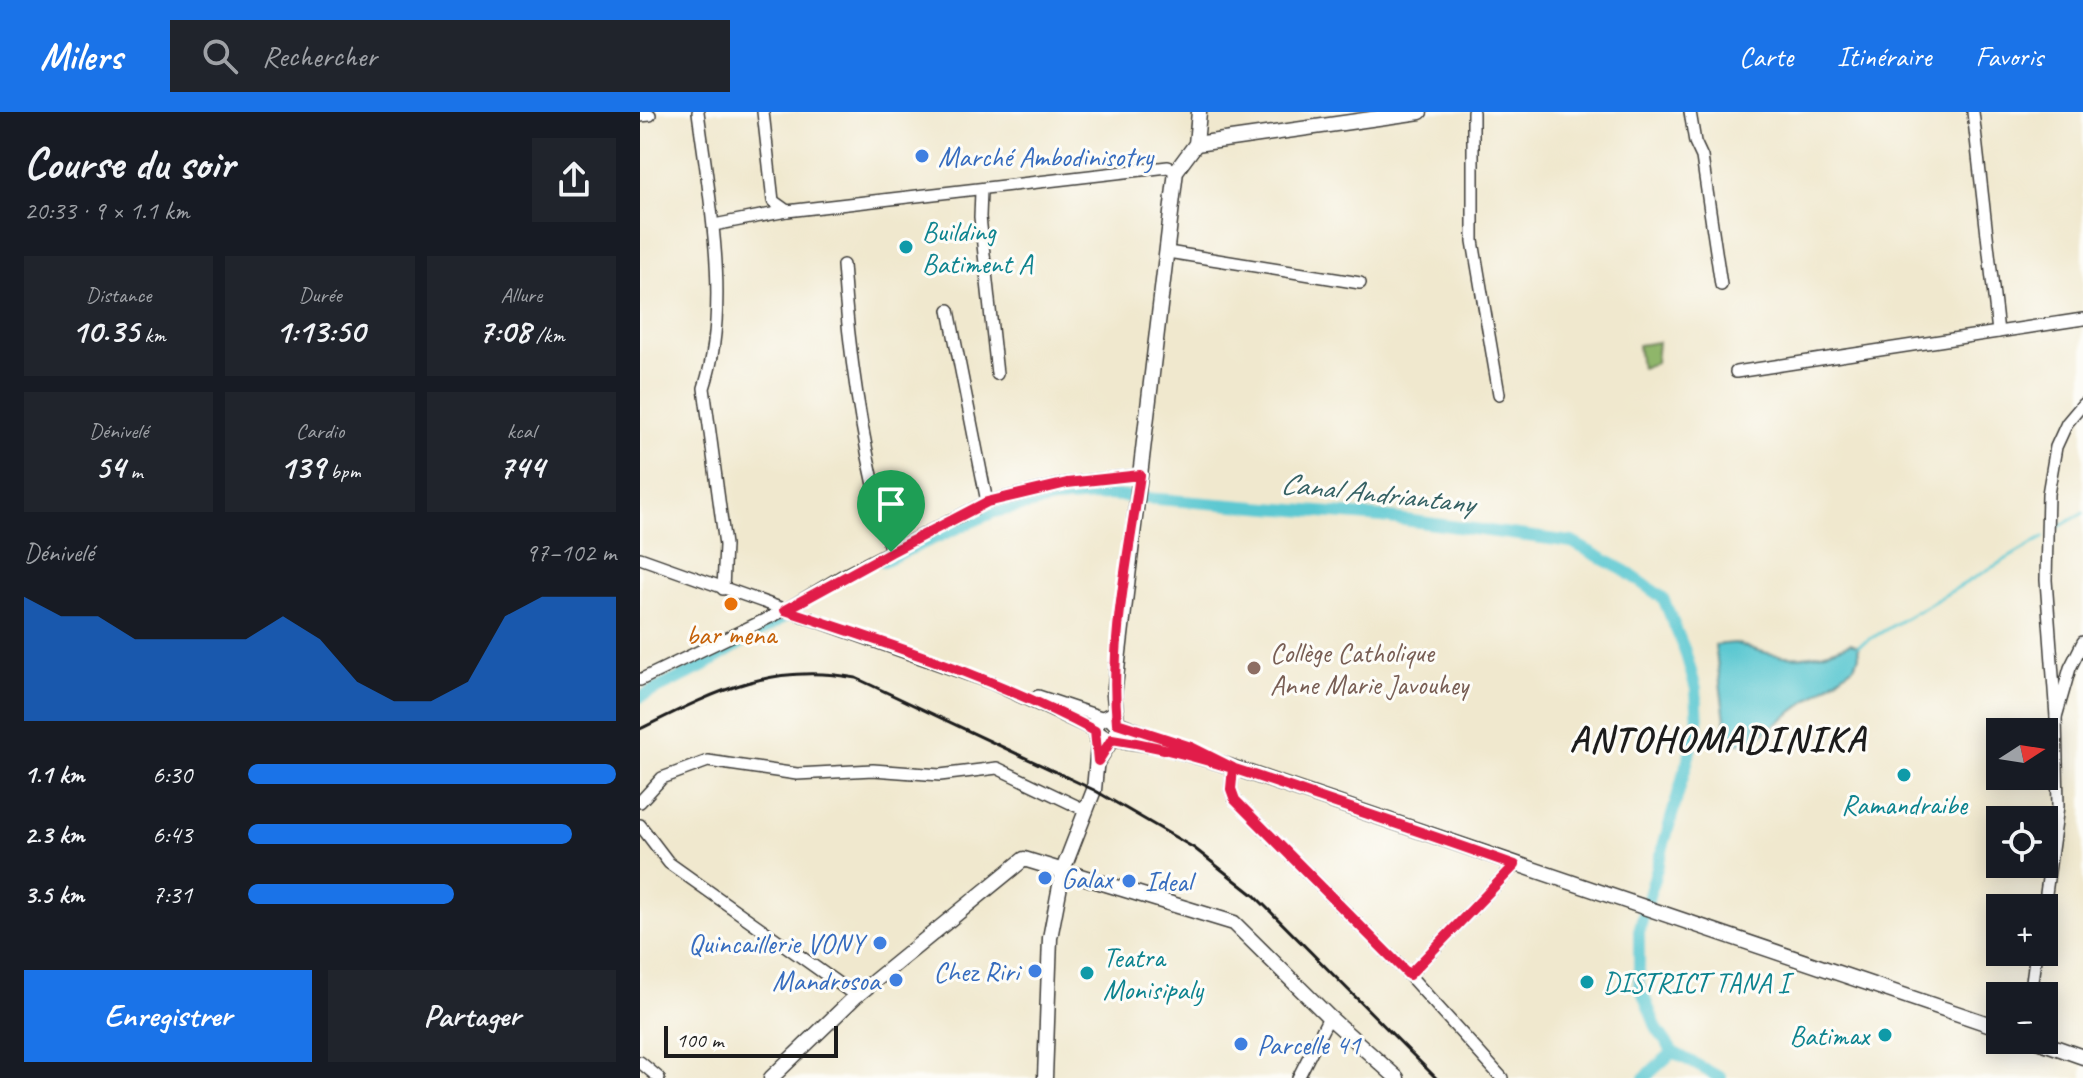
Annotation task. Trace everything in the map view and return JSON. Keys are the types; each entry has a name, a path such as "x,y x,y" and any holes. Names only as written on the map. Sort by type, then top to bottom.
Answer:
{"street":[{"path":"698,112 714,225 712,364 704,388 725,545 723,589"},
{"path":"763,112 773,201 787,211"},
{"path":"1098,761 1117,734 1114,695 1176,171 1196,144 1199,112"},
{"path":"1196,144 1420,112"},
{"path":"1473,112 1473,241 1499,394"},
{"path":"1690,112 1695,142 1702,157 1721,285"},
{"path":"1973,112 1998,332"},
{"path":"714,225 787,211 1168,167 1176,171"},
{"path":"981,191 980,217 997,374"},
{"path":"1168,252 1360,283"},
{"path":"843,265 846,320 879,510 891,552"},
{"path":"949,310 987,502"},
{"path":"1736,372 2083,319"},
{"path":"2046,894 2058,806 2056,717 2045,558 2046,519 2056,447 2067,423 2083,404"},
{"path":"640,680 785,610 987,502 1067,483 1140,475"},
{"path":"640,558 1098,724"},
{"path":"2056,717 2070,668 2083,642"},
{"path":"1045,1078 1050,938 1063,870 1094,790 1098,724 1114,695"},
{"path":"1098,724 1108,716 1117,723 1191,747 1217,762"},
{"path":"1098,724 1100,738 1161,746 1217,762 1986,1023"},
{"path":"640,802 662,778 708,761 797,774 873,770 940,775 997,768 1087,811"},
{"path":"1233,768 1231,789 1235,800 1409,975 1502,1078"},
{"path":"640,825 669,863 856,996"},
{"path":"771,1078 856,996 1017,861 1033,859 1234,923 1329,1017 1397,1078"},
{"path":"1409,975 1515,865"},
{"path":"1298,1078 1329,1017"},
{"path":"2058,1048 2083,1057"},
{"path":"640,1062 659,1078"}],"green space":[{"path":"1658,342 1656,363 1641,368 1638,345"}],"water":[{"path":"1735,643 1766,653 1807,656 1851,643 1858,646 1859,656 1854,666 1760,736 1740,743 1731,742 1727,735 1715,645"}],"waterway":[{"name":"Canal Andriantany","path":"883,561 994,512 1054,499 1108,495 1382,517 1572,542 1625,571 1663,598 1685,651 1696,689 1698,724 1639,931 1639,984 1657,1029 1673,1052 1721,1078"},
{"path":"2050,532 2083,513"},
{"path":"1858,646 2044,537"},
{"name":"Canal Andriantany","path":"640,697 702,667 797,609"},
{"name":"Canal Andriantany","path":"1644,1078 1673,1052"}],"railway":[{"path":"640,729 719,692 770,677 825,674 856,678 1094,790 1194,848 1255,896 1436,1078"}],"place":[{"name":"Marché Ambodinisotry","path":"922,156"},
{"name":"Building Batiment A","path":"906,247"},
{"name":"bar mena","path":"731,604"},
{"name":"Collège Catholique Anne Marie Javouhey","path":"1254,668"},
{"name":"Ramandraibe","path":"1904,775"},
{"name":"Galax","path":"1045,878"},
{"name":"Ideal","path":"1129,881"},
{"name":"Quincaillerie VONY","path":"880,943"},
{"name":"Chez Riri","path":"1035,971"},
{"name":"Teatra Monisipaly","path":"1087,973"},
{"name":"Mandrosoa","path":"896,980"},
{"name":"DISTRICT TANA I","path":"1587,982"},
{"name":"Batimax","path":"1885,1035"},
{"name":"Parcelle 41","path":"1241,1044"}],"district":[{"name":"ANTOHOMADINIKA","path":"1718,739"}],"route":[{"path":"891,552 842,576 785,610 991,683 1055,710 1095,731 1098,761 1112,739 1161,746 1217,762 1515,865 1409,975 1317,886 1235,800 1231,789 1233,768 1217,762 1191,747 1117,723 1114,695 1120,620 1140,475 1067,483 987,502 891,552"}]}
